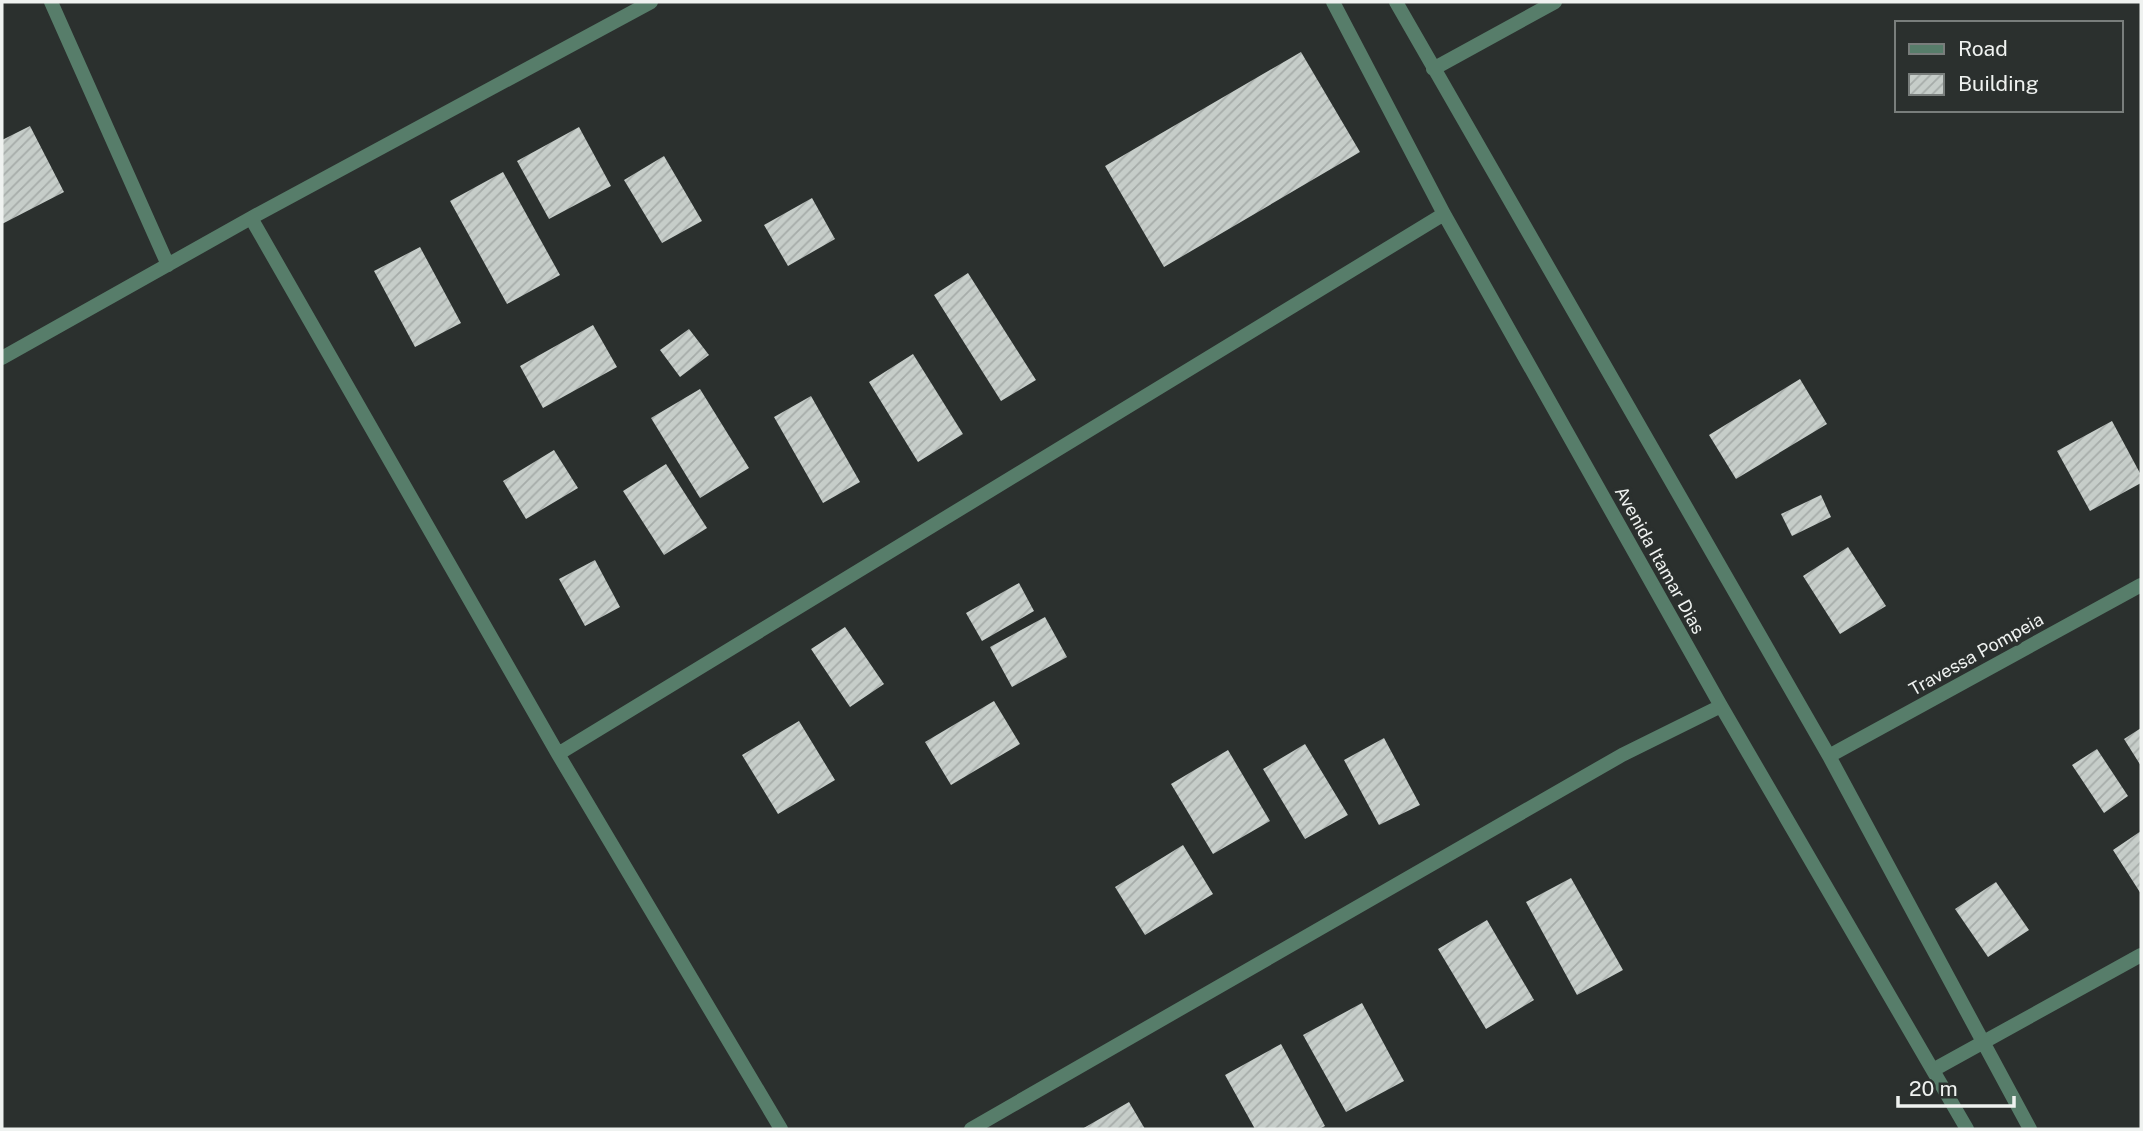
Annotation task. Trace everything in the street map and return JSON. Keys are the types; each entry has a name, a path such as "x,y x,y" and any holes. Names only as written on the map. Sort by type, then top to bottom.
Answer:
{"street":[{"path":"51,2 168,265"},
{"path":"2,358 251,218 651,2"},
{"name":"Avenida Itamar Dias","path":"1333,2 1444,214 1721,706 1967,1129"},
{"path":"1396,2 1829,756 2029,1129"},
{"path":"1433,69 1555,2"},
{"path":"558,754 1444,214"},
{"path":"251,218 558,754 781,1129"},
{"name":"Travessa Pompeia","path":"1829,756 2141,585"},
{"path":"971,1129 1622,755 1721,706"},
{"path":"1933,1070 2141,955"}],"building":[{"path":"1301,52 1360,152 1164,267 1105,166"},
{"path":"30,126 64,192 2,224 2,140"},
{"path":"579,127 611,186 549,219 517,161"},
{"path":"664,156 702,221 662,243 624,180"},
{"path":"503,172 560,275 507,304 450,201"},
{"path":"812,198 835,239 788,266 764,225"},
{"path":"420,247 461,323 415,347 374,271"},
{"path":"968,273 1036,380 1001,401 934,295"},
{"path":"593,325 617,367 543,408 520,366"},
{"path":"689,329 709,355 680,377 660,350"},
{"path":"913,354 963,434 918,462 869,382"},
{"path":"1800,379 1827,424 1736,479 1709,435"},
{"path":"700,389 749,468 700,498 651,418"},
{"path":"811,396 860,482 823,503 774,417"},
{"path":"2112,421 2141,475 2141,483 2090,511 2057,451"},
{"path":"554,450 578,488 526,519 503,481"},
{"path":"666,464 707,528 664,555 623,491"},
{"path":"1821,495 1831,517 1792,536 1781,514"},
{"path":"1848,547 1886,606 1840,634 1803,576"},
{"path":"595,560 620,607 585,626 559,579"},
{"path":"1019,583 1034,611 982,641 966,613"},
{"path":"1045,617 1067,657 1012,687 990,647"},
{"path":"845,627 884,684 850,707 811,649"},
{"path":"994,701 1020,744 951,785 925,742"},
{"path":"799,721 835,780 778,814 742,755"},
{"path":"2141,728 2141,766 2124,739"},
{"path":"1384,738 1420,805 1379,825 1344,760"},
{"path":"1305,744 1348,815 1305,839 1263,769"},
{"path":"2097,749 2128,796 2104,813 2072,765"},
{"path":"1228,750 1270,821 1213,854 1171,784"},
{"path":"2141,831 2141,894 2113,850"},
{"path":"1183,845 1213,894 1145,935 1115,887"},
{"path":"1571,878 1623,970 1577,995 1526,902"},
{"path":"1996,882 2029,930 1988,957 1955,909"},
{"path":"1487,920 1534,1000 1486,1029 1438,949"},
{"path":"1362,1003 1404,1081 1346,1112 1303,1035"},
{"path":"1281,1044 1325,1126 1319,1129 1255,1129 1225,1075"},
{"path":"1129,1102 1145,1129 1082,1129"}]}
